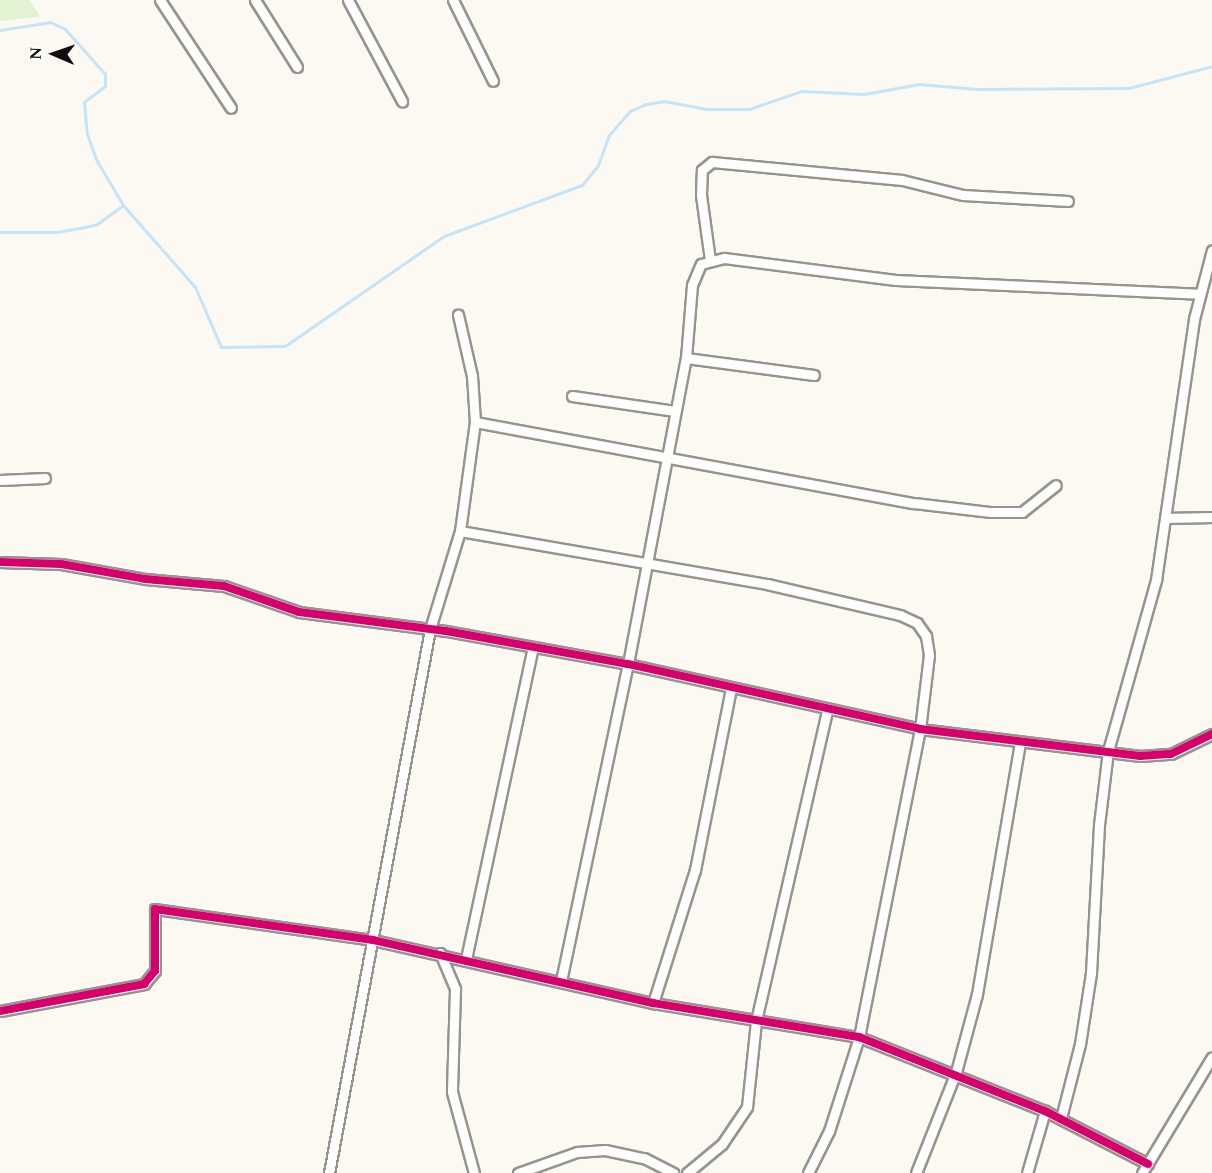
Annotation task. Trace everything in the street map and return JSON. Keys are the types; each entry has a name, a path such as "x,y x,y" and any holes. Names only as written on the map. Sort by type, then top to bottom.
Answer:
{"street":[{"path":"160,0 231,108"},
{"path":"255,0 297,67"},
{"path":"348,0 402,101"},
{"path":"453,0 493,81"},
{"path":"710,260 701,195 702,170 712,162 902,180 948,193 992,198 1068,201"},
{"path":"1061,1118 1080,1044 1092,973 1099,825 1108,751 1144,631 1168,518 1199,294 1212,250"},
{"path":"561,981 647,565 686,358 692,285 696,272 710,260 724,258 896,280 1199,294"},
{"path":"329,1173 430,629 460,531 475,422 472,376 458,315"},
{"path":"686,358 814,375"},
{"path":"572,396 675,411"},
{"path":"475,422 914,503 1000,513 1022,512 1056,485"},
{"path":"0,480 45,478"},
{"path":"1168,518 1212,517"},
{"path":"460,531 767,584 917,623 926,636 929,655 920,729 859,1037 833,1120 808,1173"},
{"path":"0,562 61,564 224,586 299,612 430,629 628,664 731,689 920,729 1140,756 1170,754 1212,734"},
{"path":"466,958 532,647"},
{"path":"653,1003 695,870 731,689"},
{"path":"687,1173 722,1144 747,1107 756,1021 827,710"},
{"path":"916,1173 956,1072 986,951 1020,742"},
{"path":"0,1011 144,984 155,971 155,909 373,940 466,958 653,1003 859,1037 956,1072 1061,1118 1148,1164"},
{"path":"440,953 455,989 453,1092 474,1173"},
{"path":"1142,1173 1212,1057"},
{"path":"1026,1173 1045,1111"},
{"path":"518,1173 577,1152 605,1149 644,1158 673,1173"}],"green space":[{"path":"0,0 30,0 40,17 0,21"}],"waterway":[{"path":"0,30 50,22 65,29 105,74 105,86 84,102 87,134 97,161 123,205 195,287 221,347 285,346 444,236 582,185 598,165 609,135 630,111 646,104 664,101 706,109 749,109 802,91 864,94 919,84 977,89 1129,88 1212,66"},
{"path":"0,232 57,232 80,228 97,224 123,205"}],"cycle path":[{"path":"0,562 61,564 145,579 224,586 299,612 446,631 628,664 920,729 1140,756 1171,754 1212,734"},
{"path":"0,1011 144,984 155,971 155,909 373,940 653,1003 859,1037 1045,1111 1148,1164"}]}
